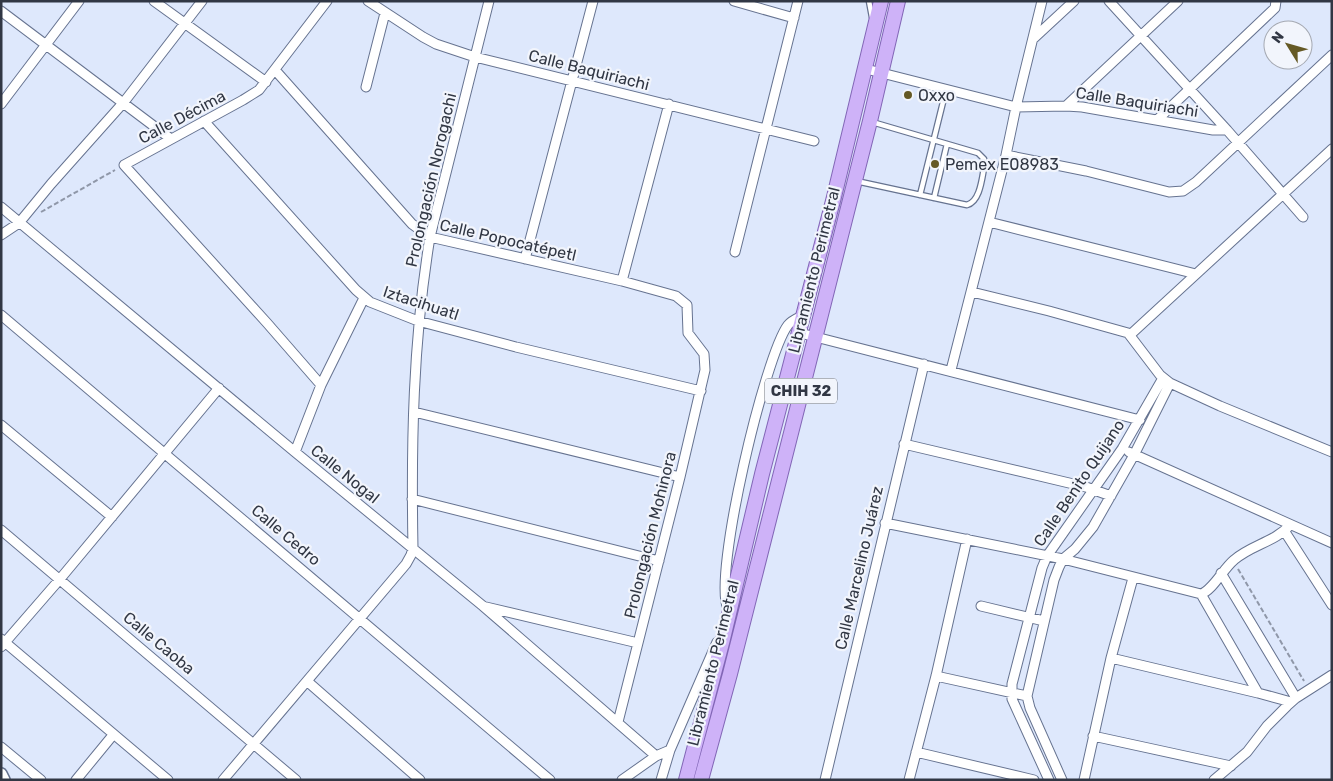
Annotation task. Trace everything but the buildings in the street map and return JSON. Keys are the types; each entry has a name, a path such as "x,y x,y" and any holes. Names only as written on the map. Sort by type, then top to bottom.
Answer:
{"main road":[{"name":"Libramiento Perimetral","path":"686,780 882,1"},
{"name":"Libramiento Perimetral","path":"701,780 730,674 855,181 898,1"}],"street":[{"path":"1,104 80,1"},
{"path":"154,1 266,82"},
{"path":"1,235 19,223 124,102 202,1"},
{"name":"Calle Décima","path":"124,165 254,94 276,70 327,1"},
{"name":"Calle Baquiriachi","path":"368,1 436,44 475,57 814,141"},
{"name":"Prolongación Norogachi","path":"413,548 412,450 418,321 430,237 489,1"},
{"path":"525,259 593,1"},
{"path":"734,1 794,18"},
{"path":"735,252 798,1"},
{"path":"951,370 1006,155 1042,1"},
{"path":"1033,39 1074,1"},
{"path":"1109,1 1190,88 1303,217"},
{"path":"1066,106 1178,1"},
{"path":"1157,120 1275,8 1276,2"},
{"path":"1,11 171,139"},
{"path":"366,87 385,13"},
{"path":"1006,155 1086,171 1169,192 1183,191 1196,182 1332,55"},
{"name":"Calle Baquiriachi","path":"866,69 1016,107 1066,106 1213,130 1227,130"},
{"name":"Calle Popocatépetl","path":"276,70 412,224 430,237 676,296 682,299 688,309 688,333 704,354"},
{"path":"622,282 669,104"},
{"name":"Iztacihuatl","path":"204,121 364,298 370,302 418,321 516,347 700,391"},
{"path":"1130,334 1332,149"},
{"path":"124,165 321,385"},
{"name":"Calle Nogal","path":"1,207 483,606 656,756"},
{"path":"989,222 1196,274"},
{"path":"972,292 1124,331 1130,334 1167,380 1220,406 1332,452"},
{"path":"295,452 321,385 364,298"},
{"name":"Calle Cedro","path":"1,315 550,780"},
{"path":"730,611 726,604 724,589 726,565 739,487 755,422 776,351 786,329 794,320 804,315"},
{"path":"800,333 951,370 1140,420"},
{"name":"Prolongación Mohinora","path":"618,722 680,477 706,363 704,354"},
{"name":"Calle Marcelino Juárez","path":"825,780 924,364"},
{"name":"Calle Benito Quijano","path":"1011,693 1029,618 1047,556 1122,449 1167,380"},
{"name":"Calle Benito Quijano","path":"1027,696 1054,580 1063,559 1084,539 1111,496 1134,455 1167,380"},
{"path":"168,780 2,643 60,580 219,388"},
{"path":"414,412 680,477"},
{"path":"1,425 112,517"},
{"path":"904,444 1094,490 1111,496"},
{"path":"1122,449 1288,528 1332,543"},
{"path":"412,499 659,561"},
{"path":"885,523 1063,559 1202,594 1208,590 1233,560 1288,528"},
{"path":"1288,528 1332,605"},
{"name":"Calle Caoba","path":"1,530 296,780"},
{"path":"909,780 968,539"},
{"path":"224,780 406,564 413,548"},
{"path":"1221,573 1293,700"},
{"path":"1084,780 1093,736 1133,578"},
{"path":"1202,594 1258,693"},
{"path":"483,606 638,643"},
{"path":"981,606 1044,621"},
{"path":"662,780 670,750 717,642 723,639"},
{"path":"1112,658 1293,700"},
{"path":"1214,780 1247,752 1276,716 1293,700 1332,675"},
{"path":"936,676 1027,696 1030,708 1062,780"},
{"path":"308,682 420,780"},
{"path":"1011,693 1049,780"},
{"path":"76,780 113,735"},
{"path":"1093,736 1231,766"},
{"path":"1,747 41,780"},
{"path":"622,780 656,756 670,750"},
{"path":"916,752 1034,780"},
{"path":"1,774 4,780"}],"lane":[{"path":"869,1 876,27"},
{"path":"920,195 946,89"},
{"path":"855,181 967,205 976,199 985,163 978,153 870,121"},
{"path":"934,198 947,144"}],"path":[{"path":"38,214 124,165"},
{"path":"1233,560 1308,690"}],"place":[{"name":"Oxxo","path":"908,95"},
{"name":"Pemex E08983","path":"935,164"}]}
